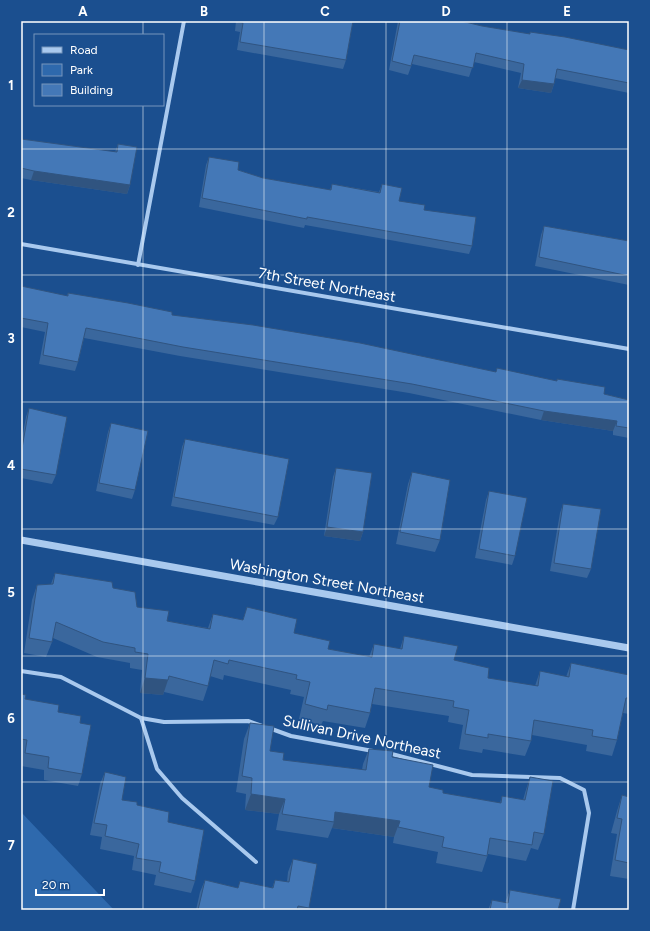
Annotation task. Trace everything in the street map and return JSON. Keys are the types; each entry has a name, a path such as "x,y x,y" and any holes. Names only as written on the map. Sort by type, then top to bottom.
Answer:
{"street":[{"path":"138,265 184,21"},
{"name":"7th Street Northeast","path":"21,244 629,349"},
{"name":"Washington Street Northeast","path":"21,540 629,648"},
{"name":"Sullivan Drive Northeast","path":"21,671 62,677 141,718 164,722 248,721 291,736 390,754 472,775 560,778 584,790 589,813 573,910"},
{"path":"141,718 157,769 182,798 256,862"}],"green space":[{"path":"21,812 114,910 21,910"}],"building":[{"path":"238,21 353,21 346,60 240,42 243,23"},
{"path":"400,21 461,21 530,34 530,32 565,37 629,50 629,83 557,69 554,84 522,80 524,64 476,53 473,68 414,55 411,66 392,61"},
{"path":"21,139 117,152 118,144 137,147 130,185 21,168"},
{"path":"209,157 239,162 238,170 263,178 331,190 332,184 380,193 382,184 402,188 399,201 425,205 424,210 476,217 472,246 307,217 307,219 202,198"},
{"path":"544,226 629,241 629,276 539,257"},
{"path":"21,286 68,296 68,293 128,303 172,312 172,315 253,325 360,343 496,372 497,368 557,381 557,379 605,387 604,394 629,400 629,428 616,426 617,421 544,411 412,384 183,347 86,328 78,362 43,355 48,323 21,318"},
{"path":"29,408 67,417 56,475 21,469 21,454"},
{"path":"111,423 148,431 135,490 99,483"},
{"path":"185,439 289,459 278,517 174,497"},
{"path":"336,468 372,473 363,532 327,527"},
{"path":"412,472 450,480 440,540 400,532"},
{"path":"489,491 527,498 515,556 479,549"},
{"path":"563,504 601,509 591,569 554,563"},
{"path":"55,573 112,582 113,588 135,592 137,607 169,611 167,621 210,629 213,614 243,620 247,607 297,619 294,633 330,641 328,649 372,657 374,644 402,649 404,636 458,646 454,660 489,668 488,678 538,686 540,671 569,677 571,663 629,675 629,698 626,698 617,740 592,736 593,730 534,720 531,741 488,734 488,738 465,734 469,710 453,707 454,701 375,688 370,713 328,705 327,710 305,704 310,682 296,679 297,675 229,660 228,664 214,660 208,686 169,676 168,680 145,678 148,654 135,652 135,648 103,642 56,622 52,642 29,638 37,585 53,584"},
{"path":"21,694 26,695 25,699 59,705 58,712 81,716 80,723 91,725 82,774 48,768 49,757 25,753 27,740 21,739"},
{"path":"250,723 274,726 270,751 284,753 283,760 366,770 369,749 393,751 392,757 433,765 429,787 443,790 443,793 501,803 502,796 525,800 530,777 553,781 544,834 534,832 532,845 490,838 487,856 442,847 444,837 398,827 400,821 335,812 334,822 282,814 285,799 251,794 252,778 242,776"},
{"path":"105,772 126,777 122,800 137,802 137,805 169,812 168,822 204,830 195,881 159,872 161,862 136,858 139,844 105,836 107,825 94,823"},
{"path":"622,795 629,797 629,863 615,860 622,819 617,818"},
{"path":"293,859 317,864 309,908 298,906 297,910 198,910 205,880 238,888 240,881 273,888 275,880 289,882"},
{"path":"510,890 561,899 558,910 490,910 492,900 508,903"}]}
